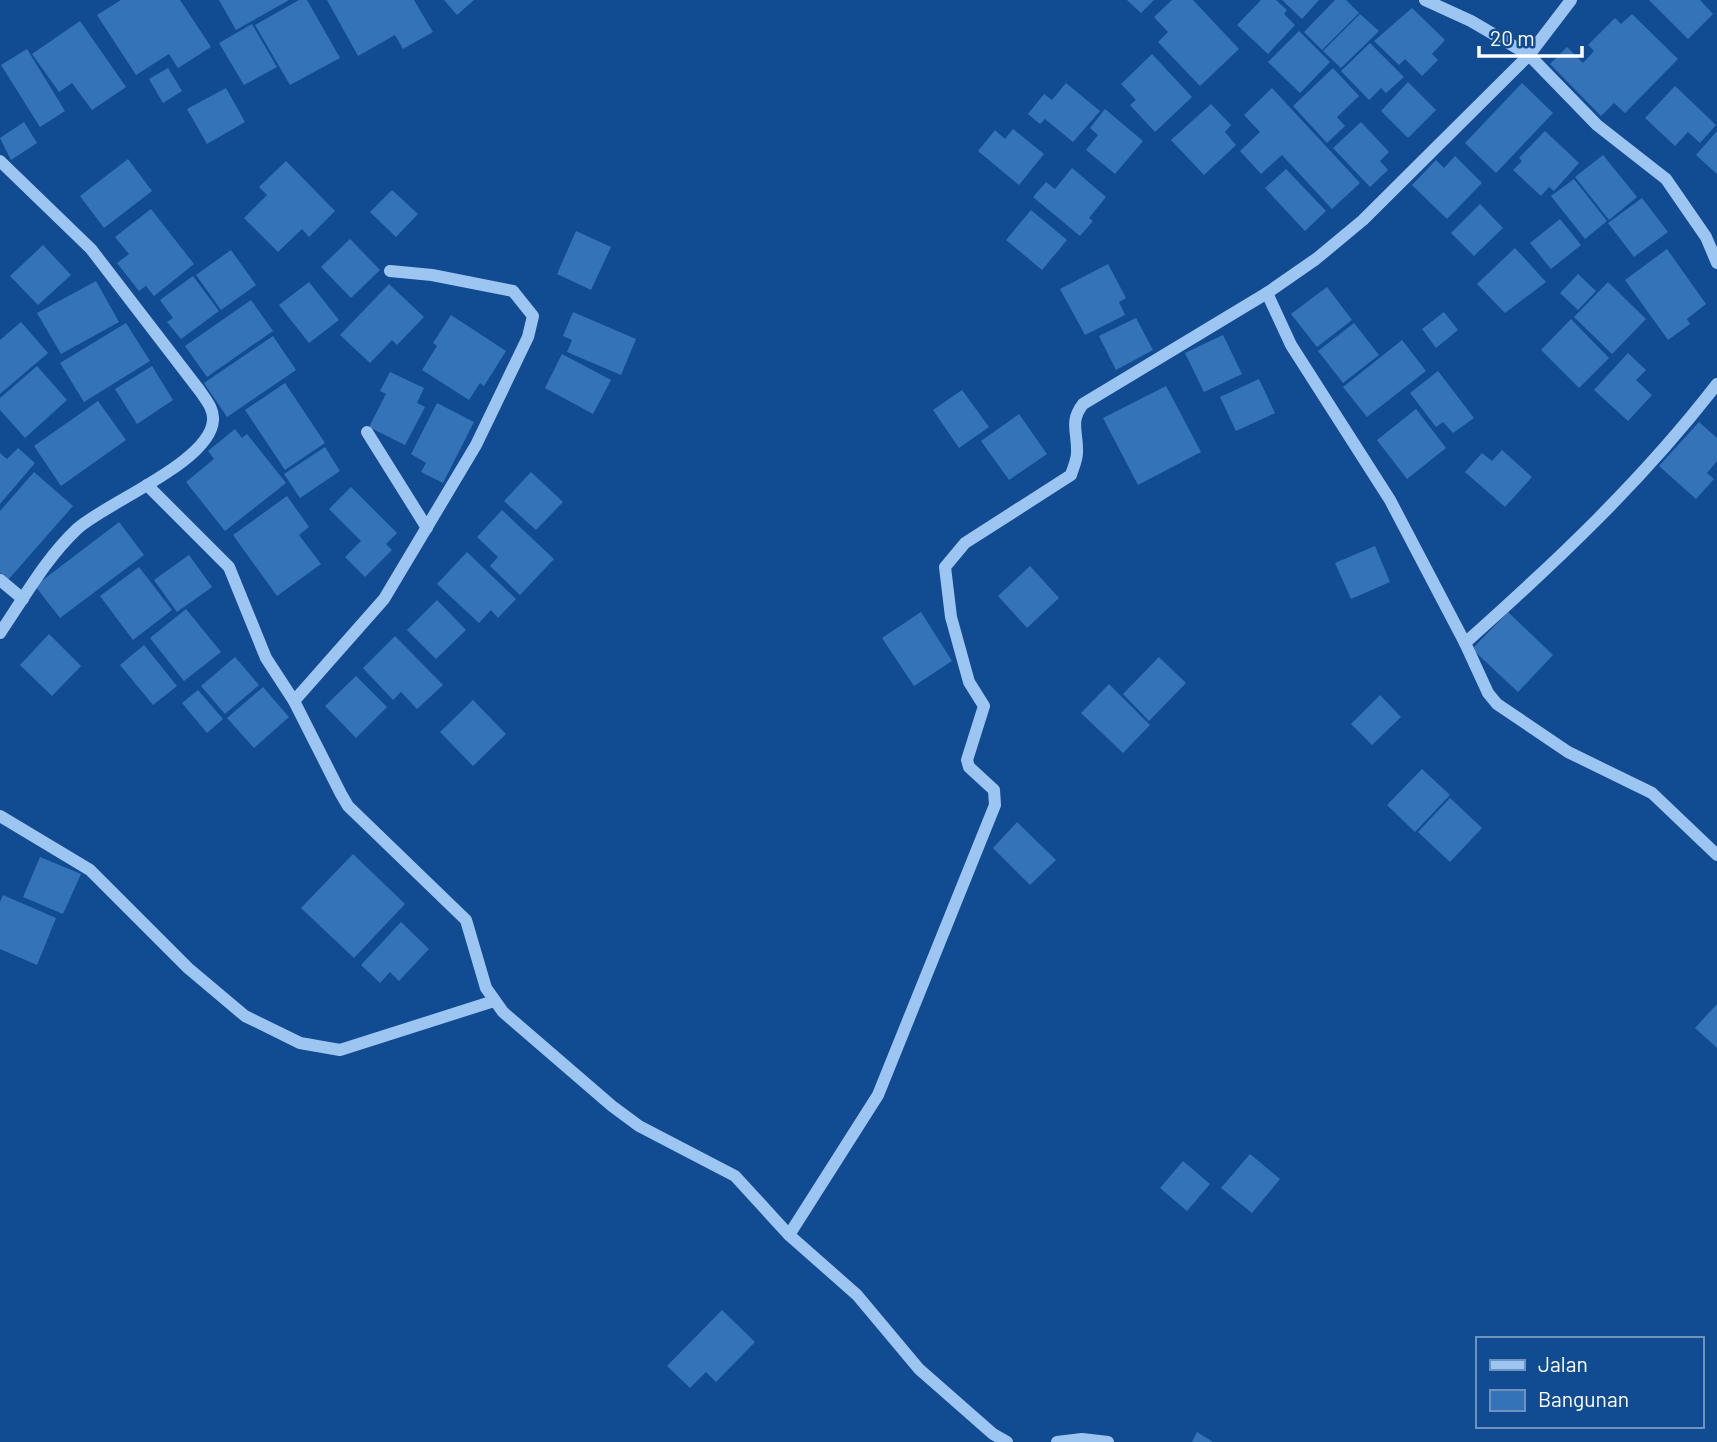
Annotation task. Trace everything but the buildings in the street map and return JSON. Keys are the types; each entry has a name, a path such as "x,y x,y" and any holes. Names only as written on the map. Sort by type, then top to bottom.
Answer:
{"street":[{"path":"1425,0 1471,21 1529,55 1597,125 1666,179 1706,237 1717,263"},
{"path":"789,1235 878,1095 995,805 994,790 970,767 967,760 984,706 969,682 951,617 945,567 951,556 975,536 1071,475 1077,453 1073,425 1075,414 1083,404 1267,293 1316,259 1363,220 1529,55 1571,0"},
{"path":"0,161 91,249 210,407 213,421 208,434 192,454 148,485 80,526 64,541 0,633"},
{"path":"294,701 374,613 427,528 476,445 528,337 533,316 513,291 432,275 390,271"},
{"path":"1267,293 1291,345 1390,500 1465,643 1488,693 1497,704 1568,752 1652,793 1717,855"},
{"path":"1465,643 1609,508 1668,447 1717,384"},
{"path":"367,432 427,528"},
{"path":"148,485 229,567 266,658 294,701 348,806 466,920 486,988 494,1001 612,1106 639,1126 735,1176 789,1235 857,1295 919,1369 993,1434 1007,1442"},
{"path":"0,580 23,599"},
{"path":"0,816 90,870 188,968 245,1016 300,1043 340,1050 494,1001"},
{"path":"1057,1442 1082,1439 1108,1442"}]}
